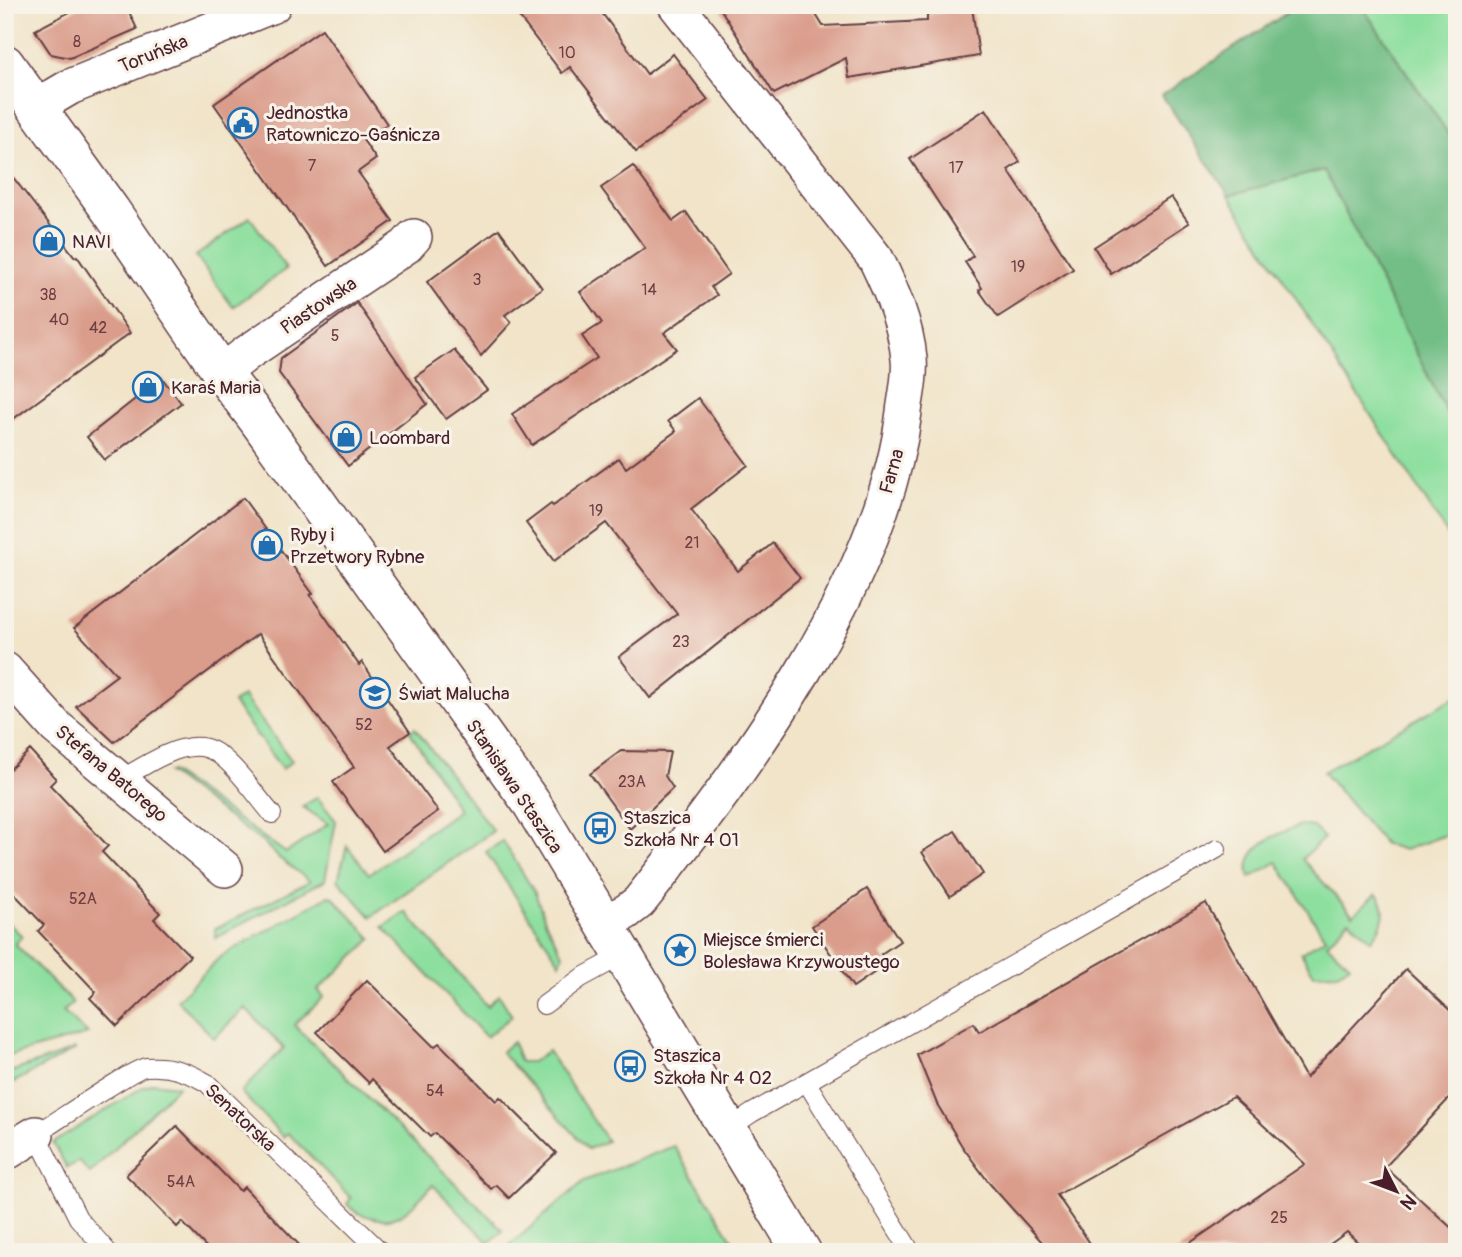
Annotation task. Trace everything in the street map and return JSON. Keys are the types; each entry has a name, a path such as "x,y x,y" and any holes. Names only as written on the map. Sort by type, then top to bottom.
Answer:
{"street":[{"name":"Toruńska","path":"36,107 70,87 273,5"},
{"name":"Farna","path":"614,939 626,912 639,902 705,818 821,641 864,551 885,494 901,437 910,361 902,322 876,259 676,5"},
{"name":"Stanisława Staszica","path":"5,64 111,211 222,373 532,804 802,1252"},
{"name":"Piastowska","path":"222,373 247,353 406,246 414,237"},
{"name":"Stefana Batorego","path":"5,670 56,727 225,869"},
{"name":"Senatorska","path":"5,1153 36,1134"}],"lane":[{"path":"120,780 156,758 181,750 204,747 226,760 272,814"},
{"path":"728,1129 1217,849"},
{"path":"544,1005 581,978 614,939"},
{"name":"Senatorska","path":"36,1134 143,1067 174,1068 190,1072 207,1083 382,1252"},
{"path":"807,1083 911,1252"},
{"path":"36,1134 78,1218 108,1252"}],"green space":[{"path":"1299,5 1361,5 1457,147 1457,433 1324,170 1229,195 1162,95"},
{"path":"1361,5 1457,5 1457,147"},
{"path":"1324,170 1457,433 1457,549 1229,195"},
{"path":"250,217 286,269 233,307 196,256"},
{"path":"243,696 292,761 282,769 233,703"},
{"path":"1457,696 1457,831 1404,850 1384,844 1323,772"},
{"path":"415,728 493,831 371,917 338,880 347,846 369,874 459,810 410,732"},
{"path":"171,772 286,853 328,824 303,807 317,797 336,821 325,880 215,938 215,929 310,881 265,844 168,773"},
{"path":"1301,825 1313,827 1324,838 1302,859 1353,915 1376,894 1383,905 1382,923 1371,940 1349,920 1327,944 1350,965 1338,973 1314,974 1301,953 1325,938 1277,862 1250,878 1248,867 1256,850 1272,837"},
{"path":"503,841 535,893 546,923 563,954 560,963 486,852"},
{"path":"328,896 333,897 372,939 318,990 324,997 294,1025 503,1230 489,1243 433,1185 405,1212 390,1219 370,1217 352,1209 347,1204 351,1198 288,1133 283,1137 241,1092 284,1048 245,1008 214,1038 177,1000 220,957"},
{"path":"406,912 487,1006 499,995 512,1016 486,1037 383,927"},
{"path":"5,920 22,936 15,944 73,1003 63,1012 88,1034 5,1057"},
{"path":"513,1042 520,1062 532,1062 548,1051 607,1141 588,1149 501,1052"},
{"path":"76,1049 10,1084 5,1087 5,1074"},
{"path":"153,1083 178,1086 90,1173 79,1161 67,1168 53,1143"},
{"path":"674,1146 740,1252 502,1252 584,1181"}],"building":[{"path":"83,5 126,5 137,29 70,58 51,54 35,30"},
{"path":"510,5 596,5 647,74 673,54 708,100 636,152 570,67 562,73"},
{"path":"718,5 810,5 823,26 927,21 927,15 972,7 979,56 849,78 846,58 774,94"},
{"path":"322,29 387,124 363,140 376,159 358,172 393,221 328,266 214,104"},
{"path":"986,109 1020,162 1008,170 1073,269 998,317 979,290 982,288 965,262 973,256 910,159"},
{"path":"633,166 673,221 686,212 729,274 711,287 717,295 664,333 677,349 532,445 512,414 597,358 582,336 602,323 580,292 645,248 601,188"},
{"path":"5,167 75,257 77,256 130,333 5,425"},
{"path":"1171,197 1189,223 1111,274 1094,247"},
{"path":"499,229 542,288 505,315 511,323 481,356 427,282"},
{"path":"357,303 427,404 348,466 279,373 281,358"},
{"path":"454,350 487,390 446,419 415,377"},
{"path":"162,378 181,403 105,460 87,437"},
{"path":"698,398 748,465 691,509 738,571 773,543 800,578 650,698 619,657 677,614 606,523 554,561 526,523 619,458 626,468 676,431 668,421"},
{"path":"243,498 313,594 310,595 359,665 362,662 410,732 390,746 438,811 383,851 333,782 354,767 258,634 114,742 76,706 117,675 74,628"},
{"path":"30,750 56,779 50,785 108,846 102,852 160,913 154,919 190,956 117,1026 90,998 96,992 38,931 44,925 5,884 5,774"},
{"path":"621,751 670,752 665,776 673,788 630,829 590,774"},
{"path":"955,831 983,874 950,896 922,852"},
{"path":"867,889 900,941 881,954 887,964 853,987 812,926"},
{"path":"1206,903 1306,1078 1406,969 1457,1017 1457,1090 1385,1167 1457,1233 1457,1252 1368,1252 1347,1232 1319,1252 1177,1252 1305,1164 1233,1097 1057,1195 1096,1252 1051,1252 990,1184 962,1146 937,1104 917,1055 974,1023 979,1032"},
{"path":"367,980 434,1047 439,1043 496,1101 500,1097 556,1153 509,1198 496,1185 491,1189 435,1133 430,1137 372,1079 369,1083 317,1032"},
{"path":"177,1126 240,1191 244,1187 306,1252 211,1252 182,1222 177,1227 126,1175"}],"place":[{"name":"Jednostka Ratowniczo-Gaśnicza","path":"243,123"},
{"name":"NAVI","path":"49,241"},
{"name":"Karaś Maria","path":"148,387"},
{"name":"Loombard","path":"346,437"},
{"name":"Ryby i Przetwory Rybne","path":"267,545"},
{"name":"Świat Malucha","path":"375,693"},
{"name":"Staszica Szkoła Nr 4 01","path":"600,828"},
{"name":"Miejsce śmierci Bolesława Krzywoustego","path":"680,950"},
{"name":"Staszica Szkoła Nr 4 02","path":"630,1066"}]}
